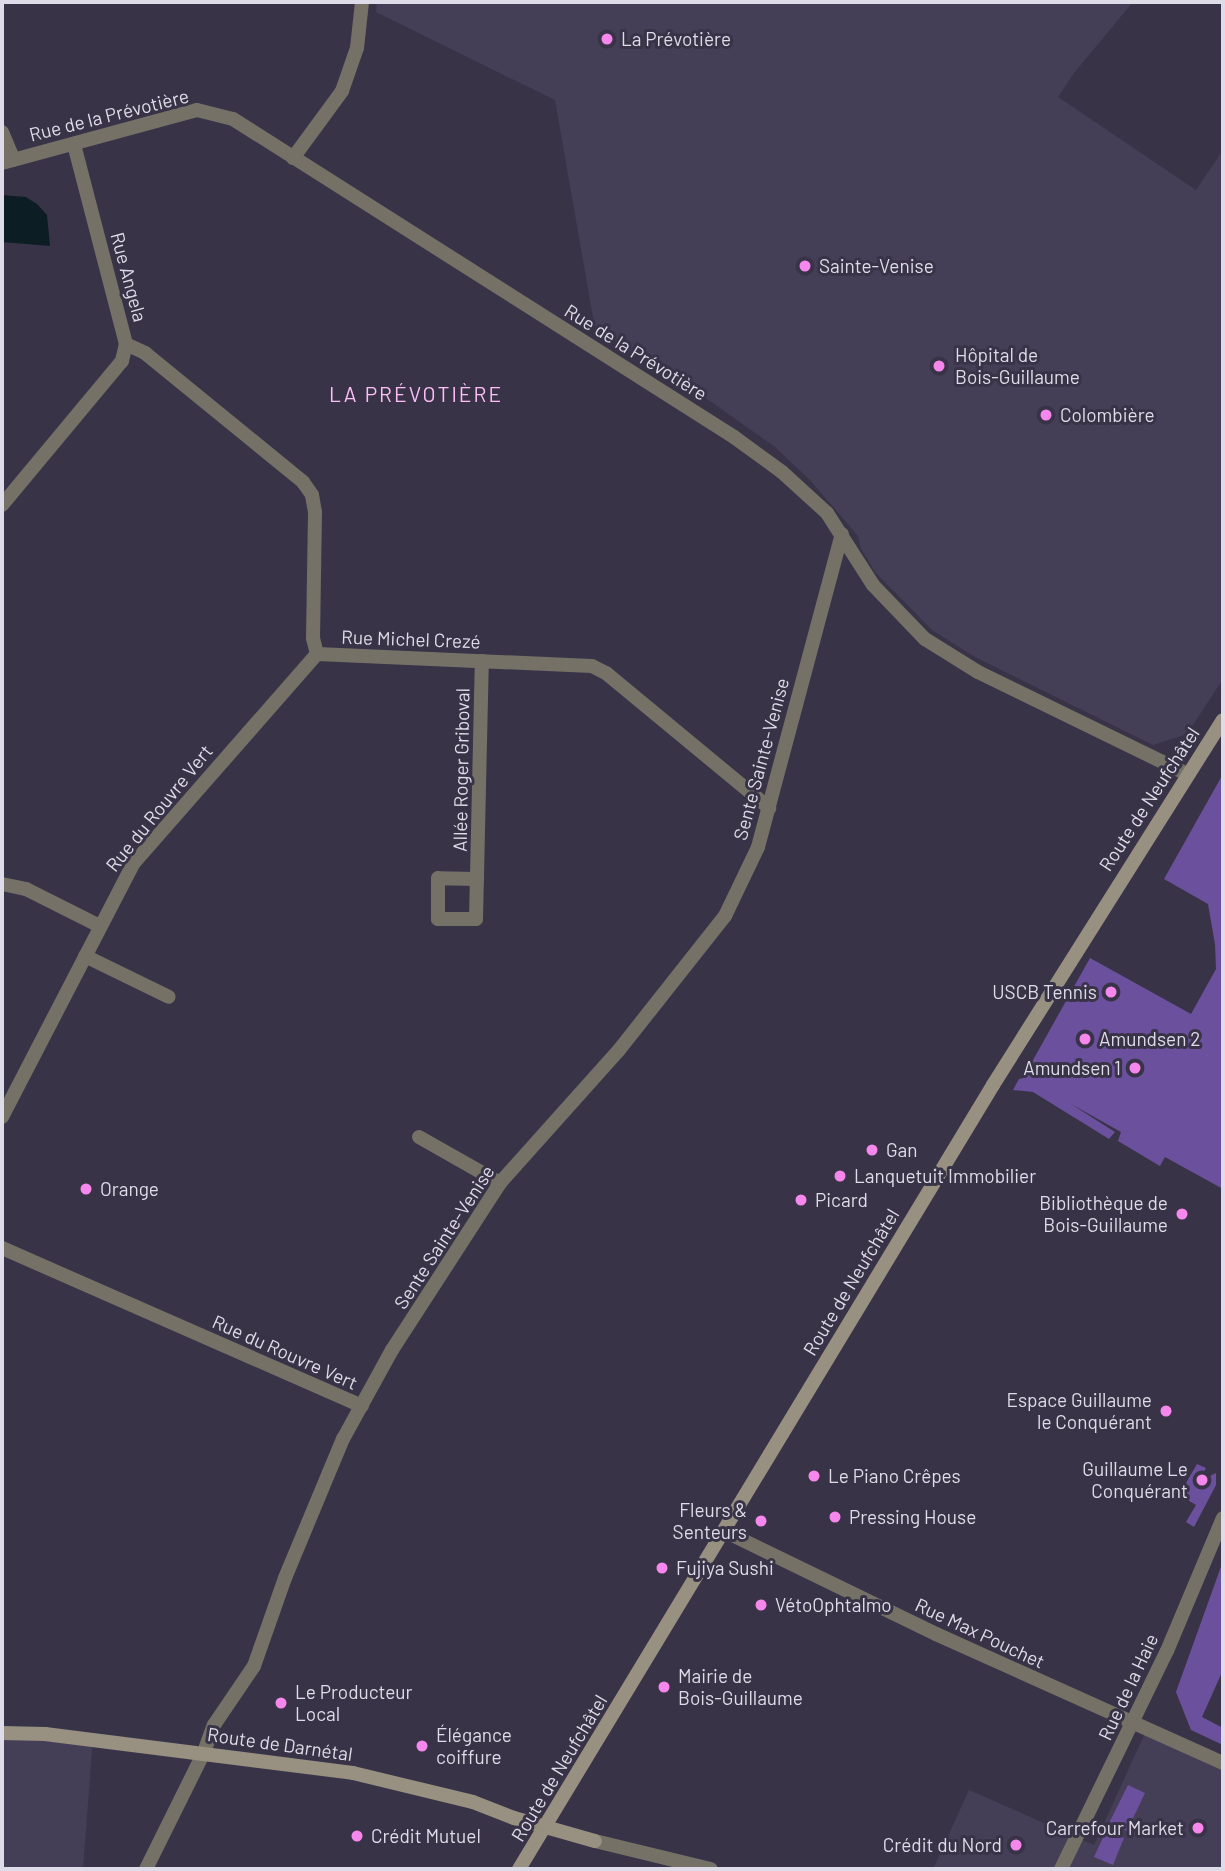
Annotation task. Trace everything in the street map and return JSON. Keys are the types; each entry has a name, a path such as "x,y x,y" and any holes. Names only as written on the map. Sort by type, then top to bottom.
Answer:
{"main road":[{"name":"Route de Neufchâtel","path":"519,1869 986,1096 1223,720"},
{"name":"Route de Darnétal","path":"2,1733 45,1734 107,1744 204,1752 354,1773 473,1802 595,1840"}],"street":[{"path":"293,158 342,91 358,48 362,2"},
{"name":"Rue de la Prévotière","path":"8,162 197,110 233,119 734,437 782,472 827,513 873,584 926,639 978,672 1187,774"},
{"path":"2,132 8,162"},
{"name":"Rue Angela","path":"2,505 122,361 126,344 74,144"},
{"name":"Rue Michel Crezé","path":"126,344 145,353 303,482 312,495 315,512 313,638 317,654 592,667 606,673 769,808"},
{"name":"Sente Sainte-Venise","path":"146,1869 204,1752 214,1725 254,1666 285,1578 343,1440 378,1376 499,1183 619,1050 725,916 758,847 842,534"},
{"name":"Rue du Rouvre Vert","path":"2,1117 133,864 317,654"},
{"name":"Allée Roger Griboval","path":"477,879 482,661"},
{"path":"2,884 26,889 100,926"},
{"path":"85,956 169,997"},
{"path":"419,1137 499,1183"},
{"name":"Rue du Rouvre Vert","path":"2,1248 362,1406"},
{"name":"Rue de la Haie","path":"1061,1869 1134,1722 1223,1518"},
{"name":"Rue Max Pouchet","path":"724,1531 936,1634 1223,1763"},
{"path":"595,1840 711,1869"}],"shaded area":[{"name":"Hôpital de Bois-Guillaume","path":"377,2 1133,2 1074,73 1058,97 1196,190 1223,150 1223,679 1187,734 1153,745 975,657 932,630 876,573 861,549 858,536 810,480 775,447 713,403 595,329 555,100 376,12"},
{"name":"USCB Tennis","path":"1223,774 1223,1189 1165,1157 1160,1166 1118,1141 1121,1132 1071,1104 1115,1132 1109,1139 1033,1092 1013,1090 1019,1079 1023,1078 1090,958 1191,1014 1216,969 1208,904 1164,879"},
{"path":"1197,1464 1206,1468 1204,1472 1210,1476 1216,1473 1216,1485 1194,1527 1186,1522 1196,1505 1179,1495"},
{"path":"1223,1561 1223,1670 1202,1717 1223,1728 1223,1745 1191,1730 1176,1692"},
{"path":"1145,1733 1223,1770 1223,1869 933,1869 969,1790 1094,1845"},
{"path":"2,1736 93,1738 83,1869 2,1869"},
{"path":"1128,1785 1145,1793 1127,1831 1109,1823"},
{"path":"1106,1831 1124,1838 1113,1865 1094,1857"}],"water":[{"path":"2,195 26,197 37,204 47,215 50,246 2,242"}],"place":[{"name":"La Prévotière","path":"607,39"},
{"name":"Sainte-Venise","path":"805,266"},
{"name":"Hôpital de Bois-Guillaume","path":"939,366"},
{"name":"Colombière","path":"1046,415"},
{"name":"USCB Tennis","path":"1111,992"},
{"name":"Amundsen 2","path":"1085,1039"},
{"name":"Amundsen 1","path":"1135,1068"},
{"name":"Gan","path":"872,1150"},
{"name":"Lanquetuit Immobilier","path":"840,1176"},
{"name":"Orange","path":"86,1189"},
{"name":"Picard","path":"801,1200"},
{"name":"Bibliothèque de Bois-Guillaume","path":"1182,1214"},
{"name":"Espace Guillaume le Conquérant","path":"1166,1411"},
{"name":"Le Piano Crêpes","path":"814,1476"},
{"name":"Guillaume Le Conquérant","path":"1202,1480"},
{"name":"Pressing House","path":"835,1517"},
{"name":"Fleurs & Senteurs","path":"761,1521"},
{"name":"Fujiya Sushi","path":"662,1568"},
{"name":"VétoOphtalmo","path":"761,1605"},
{"name":"Mairie de Bois-Guillaume","path":"664,1687"},
{"name":"Le Producteur Local","path":"281,1703"},
{"name":"Élégance coiffure","path":"422,1746"},
{"name":"Carrefour Market","path":"1198,1828"},
{"name":"Crédit Mutuel","path":"357,1836"},
{"name":"Crédit du Nord","path":"1016,1845"}],"district":[{"name":"LA PRÉVOTIÈRE","path":"416,394"}]}
